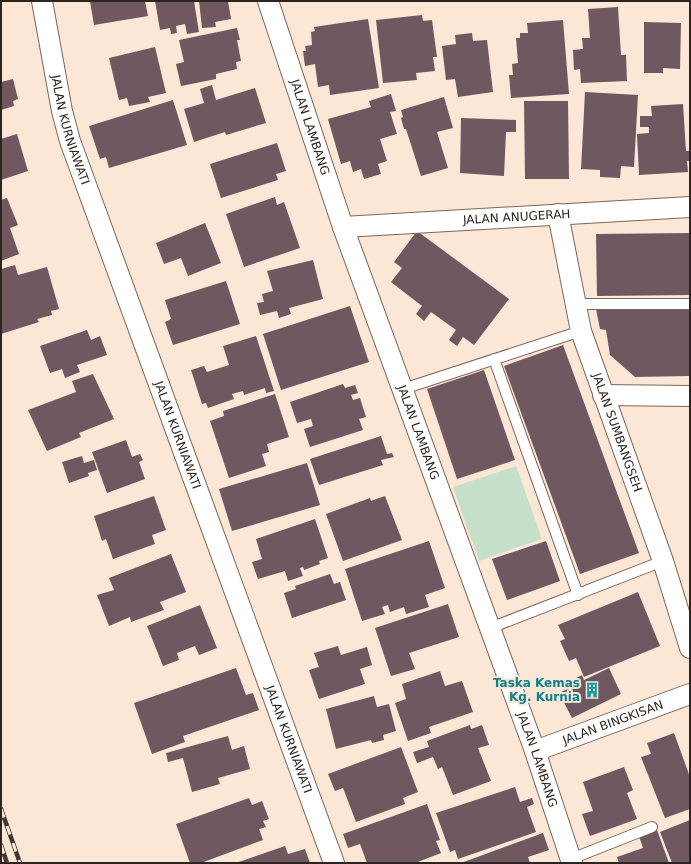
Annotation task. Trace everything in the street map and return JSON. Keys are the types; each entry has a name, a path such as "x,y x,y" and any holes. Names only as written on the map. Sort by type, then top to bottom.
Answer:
{"street":[{"name":"JALAN KURNIAWATI","path":"42,1 62,111 70,141 334,863"},
{"name":"JALAN LAMBANG","path":"268,1 343,227 535,750 572,861"},
{"name":"JALAN ANUGERAH","path":"343,227 690,207"},
{"name":"JALAN SUMBANGSEH","path":"558,214 581,331 663,561 690,648"},
{"path":"603,395 690,396"},
{"name":"JALAN BINGKISAN","path":"535,750 690,694"}],"lane":[{"path":"575,304 690,304"},
{"path":"403,389 581,331"},
{"path":"494,359 578,595"},
{"path":"490,628 663,561"},
{"path":"572,861 652,827"}],"green space":[{"path":"516,466 542,539 479,561 453,487"}],"building":[{"path":"90,1 145,1 148,16 94,25"},
{"path":"155,1 194,1 199,32 187,34 185,24 176,26 177,33 171,34 170,28 160,30"},
{"path":"199,1 228,1 231,19 215,22 216,27 202,28"},
{"path":"618,7 621,55 626,55 627,81 581,83 580,69 574,70 573,50 583,49 582,38 590,38 588,9"},
{"path":"422,15 423,21 432,20 437,57 433,57 435,71 416,73 417,80 383,83 376,20"},
{"path":"368,19 379,88 330,95 329,85 318,87 315,64 305,66 303,51 306,51 305,46 312,45 311,32 315,31 314,27"},
{"path":"563,20 569,94 511,98 509,75 513,75 512,64 518,63 516,38 520,38 520,33 528,33 527,23"},
{"path":"644,22 681,23 680,69 663,68 663,73 644,73"},
{"path":"237,28 240,40 237,40 241,61 236,62 237,69 216,74 216,79 181,86 176,64 184,62 179,40"},
{"path":"472,33 473,41 487,40 493,92 458,97 455,79 446,80 442,46 456,44 455,35"},
{"path":"155,47 166,93 148,97 150,102 129,106 127,98 119,100 109,58"},
{"path":"13,79 18,99 13,101 14,106 1,110 1,82"},
{"path":"212,85 216,100 255,88 266,123 226,135 225,132 194,142 184,109 204,103 200,89"},
{"path":"585,92 638,95 634,167 621,166 620,178 600,177 600,170 581,169"},
{"path":"391,94 396,111 390,112 397,134 380,139 387,161 378,164 381,174 364,179 361,169 353,172 350,161 341,164 328,119 371,107 369,101"},
{"path":"444,97 453,128 437,132 448,168 421,176 406,129 404,129 401,118 403,117 401,110"},
{"path":"173,100 187,145 109,168 106,157 100,159 89,126"},
{"path":"524,101 568,101 569,179 525,179"},
{"path":"683,104 686,151 690,151 690,161 687,161 688,172 639,175 637,134 649,133 649,127 640,127 640,116 652,116 651,106"},
{"path":"461,118 516,120 516,132 506,132 504,176 460,173"},
{"path":"17,134 28,171 1,180 1,139"},
{"path":"277,143 286,171 276,174 278,180 221,198 210,164"},
{"path":"275,197 277,205 284,202 300,248 244,267 226,214"},
{"path":"7,198 18,225 10,228 19,254 1,261 1,200"},
{"path":"205,223 221,263 188,276 181,258 164,264 156,243"},
{"path":"417,231 509,299 474,345 463,337 457,346 449,340 456,330 431,312 424,321 416,314 422,306 391,282 402,268 394,262"},
{"path":"690,233 690,295 597,296 596,234"},
{"path":"313,260 323,299 289,308 291,314 279,318 277,311 260,315 257,303 264,302 262,294 273,291 267,271"},
{"path":"15,265 18,275 47,267 59,309 51,311 52,315 37,319 39,322 1,334 1,269"},
{"path":"226,281 240,324 173,345 165,322 171,319 165,300"},
{"path":"350,306 369,362 281,390 263,334"},
{"path":"690,308 690,376 635,377 610,355 606,330 600,329 596,309"},
{"path":"87,330 91,340 100,336 107,355 77,365 80,372 65,378 62,369 50,373 40,346"},
{"path":"256,336 274,391 266,393 265,388 244,395 243,391 232,394 234,399 208,408 206,403 202,404 191,370 204,366 207,372 229,365 223,346"},
{"path":"563,345 639,553 580,574 504,366"},
{"path":"484,370 515,460 457,479 427,389"},
{"path":"93,374 114,419 79,433 81,437 47,451 28,410 76,392 72,381"},
{"path":"343,384 345,388 355,385 358,393 351,395 353,400 360,398 366,417 359,419 363,430 310,447 304,429 313,426 311,419 297,423 290,402"},
{"path":"275,394 289,437 267,444 269,452 262,454 266,466 229,478 210,421 224,416 223,411"},
{"path":"381,436 387,454 392,453 394,457 381,460 383,465 319,485 310,459"},
{"path":"126,440 132,457 140,454 143,460 139,462 145,479 107,493 92,452"},
{"path":"82,456 84,463 94,460 97,470 88,473 89,476 69,483 62,462"},
{"path":"307,463 320,505 232,531 219,489"},
{"path":"154,496 166,530 152,535 155,544 113,559 106,539 102,541 94,516"},
{"path":"385,496 402,540 343,561 326,514 370,498 371,501"},
{"path":"315,519 328,558 319,561 320,564 304,570 303,567 300,568 303,576 288,581 285,571 258,579 252,562 262,559 256,539"},
{"path":"429,541 445,588 425,595 429,607 406,614 404,607 390,612 388,605 382,607 385,614 362,621 345,569"},
{"path":"546,541 560,581 507,600 492,559"},
{"path":"171,554 186,592 160,602 164,610 131,622 130,617 109,626 97,595 114,590 109,578"},
{"path":"330,574 334,584 340,582 346,600 292,618 284,593 296,589 295,586"},
{"path":"638,592 660,646 584,677 576,658 569,661 560,641 565,639 558,625"},
{"path":"448,604 459,637 409,653 415,669 391,676 375,628"},
{"path":"200,605 217,648 199,655 195,646 177,653 179,660 163,666 147,626"},
{"path":"338,646 341,655 367,647 372,665 360,669 365,684 319,699 309,670 319,667 314,653"},
{"path":"236,668 246,695 253,693 259,710 183,736 185,742 152,754 134,703"},
{"name":"Taska Kemas Kg. Kurnia","path":"609,668 621,694 572,718 559,693 572,687 569,682 582,675 584,680"},
{"path":"440,671 445,686 462,681 473,712 429,727 431,733 408,741 395,703 406,699 402,684"},
{"path":"374,696 377,707 389,704 396,731 383,735 384,740 372,743 371,740 336,749 326,709"},
{"path":"470,725 471,729 482,725 489,745 478,748 491,781 453,795 442,767 438,769 433,757 417,763 413,752 429,747 427,741"},
{"path":"674,733 690,777 690,809 665,818 641,757 651,754 647,743"},
{"path":"228,736 232,750 244,746 250,769 218,778 220,784 192,792 183,758 168,762 166,753"},
{"path":"401,747 418,792 403,798 405,804 356,822 343,788 335,791 328,774"},
{"path":"624,767 633,790 627,793 637,819 590,836 582,814 593,811 583,782"},
{"path":"515,787 520,802 532,798 534,804 527,807 536,832 458,859 455,850 450,852 436,813"},
{"path":"249,798 252,805 262,801 269,819 263,821 266,827 259,829 263,840 201,863 190,863 176,824"},
{"path":"427,804 440,840 436,841 441,853 415,863 367,863 360,844 348,848 343,834"},
{"path":"690,820 690,863 672,863 660,832"},
{"path":"657,830 669,863 619,863 617,857 643,848 639,836"},
{"path":"543,833 549,850 528,857 530,863 461,863"},
{"path":"285,846 288,854 305,849 310,863 236,863"}],"railway":[{"path":"1,809 20,863"},
{"path":"1,845 7,863"}],"place":[{"name":"Taska Kemas Kg. Kurnia","path":"592,690"}]}
